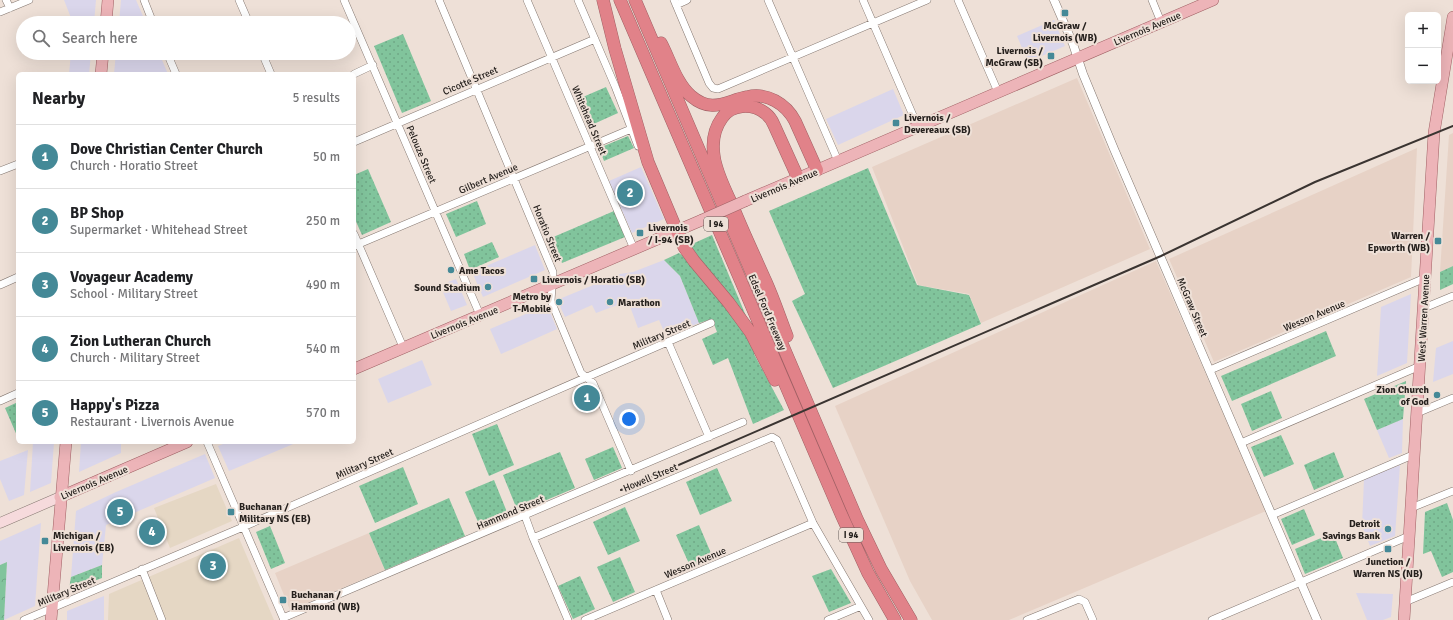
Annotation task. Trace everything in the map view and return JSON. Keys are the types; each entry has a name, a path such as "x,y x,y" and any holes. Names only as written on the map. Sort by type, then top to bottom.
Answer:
{"highway":[{"path":"603,0 615,49 648,162 680,230 684,247 751,333 800,430 812,447"},
{"name":"Edsel Ford Freeway","path":"620,0 812,447 868,573 895,620"},
{"name":"Edsel Ford Freeway","path":"635,0 869,544 892,589 911,620"},
{"path":"642,0 680,81 689,93 697,100 710,105 722,105 753,96 768,98 780,103 787,109 795,121 817,170"},
{"path":"798,178 774,125 764,111 741,106 732,109 721,118 714,136 713,146 715,162 767,284 807,388 816,422"}],"main road":[{"path":"107,16 108,0"},
{"name":"Livernois Avenue","path":"356,368 1213,0"},
{"name":"West Warren Avenue","path":"1403,619 1415,454 1434,133 1453,17"},
{"path":"101,72 102,60"},
{"path":"51,620 60,497 66,444"},
{"name":"Livernois Avenue","path":"0,523 182,444"}],"street":[{"path":"6,0 10,8"},
{"path":"0,12 29,0"},
{"path":"144,0 151,16"},
{"path":"239,0 246,16"},
{"name":"Pelouze Street","path":"344,0 351,16"},
{"name":"Horatio Street","path":"439,0 553,272 551,301 581,373 594,383 631,471"},
{"name":"Whitehead Street","path":"527,0 634,249"},
{"path":"578,0 641,152 648,162"},
{"path":"687,0 675,3 709,83 715,88 722,88 927,0"},
{"path":"768,0 838,161"},
{"path":"863,0 918,127"},
{"path":"958,0 998,92"},
{"name":"McGraw Street","path":"1054,0 1114,149 1317,620"},
{"path":"1152,0 1161,22"},
{"name":"Pelouze Street","path":"356,27 480,315"},
{"name":"Cicotte Street","path":"356,141 595,38"},
{"path":"170,60 175,72"},
{"path":"265,60 270,72"},
{"path":"356,73 373,65"},
{"name":"Gilbert Avenue","path":"356,245 631,128"},
{"path":"0,171 16,165"},
{"path":"356,245 403,347"},
{"path":"0,285 16,278"},
{"name":"Wesson Avenue","path":"1210,370 1425,278"},
{"path":"1424,308 1453,296"},
{"name":"Military Street","path":"24,620 243,527 711,323"},
{"path":"668,342 709,437"},
{"path":"1241,443 1420,366"},
{"path":"0,401 16,394"},
{"path":"1417,413 1453,398"},
{"name":"Hammond Street","path":"284,619 743,422"},
{"name":"Howell Street","path":"533,538 769,437 774,437 777,440 813,524"},
{"path":"208,444 284,619"},
{"path":"1272,515 1415,454"},
{"path":"1411,508 1453,491"},
{"path":"525,516 568,620"},
{"path":"813,524 869,620"},
{"name":"Wesson Avenue","path":"585,620 813,524"},
{"path":"1212,620 1409,536"},
{"path":"142,569 162,620"},
{"path":"1405,602 1453,582"},
{"path":"656,590 668,620"},
{"path":"1027,620 1081,599 1085,602 1093,620"},
{"path":"828,620 861,606"}],"shaded area":[{"path":"64,0 96,0 95,16 70,16"},
{"path":"121,0 136,0 143,16 120,16"},
{"path":"1054,20 1065,46 1028,62 1017,36"},
{"path":"70,60 90,60 89,72 69,72"},
{"path":"115,60 162,60 167,72 114,72"},
{"path":"1077,78 1150,249 981,323 969,294 918,285 872,167"},
{"path":"893,89 904,115 838,145 826,119"},
{"path":"1453,133 1453,266 1440,272 1449,135"},
{"path":"1417,148 1411,277 1214,362 1169,259"},
{"path":"641,167 664,219 632,233 609,181"},
{"path":"535,245 545,270 483,297 472,272"},
{"path":"664,260 680,276 699,323 666,336 659,320 638,328 628,301 596,313 592,305 565,317 557,300 620,274 633,272"},
{"path":"1156,261 1266,511 1009,620 932,620 910,581 835,406"},
{"path":"456,279 467,305 451,311 440,285"},
{"path":"1411,294 1407,363 1377,376 1381,307"},
{"path":"547,305 557,329 501,354 490,329"},
{"path":"1453,341 1453,374 1433,382 1436,348"},
{"path":"422,360 432,385 388,403 378,379"},
{"path":"1403,419 1402,453 1389,458 1377,430"},
{"path":"33,444 54,444 51,483 30,492"},
{"path":"81,444 121,444 121,453 79,472"},
{"path":"223,444 293,444 229,471 218,446"},
{"path":"28,450 24,495 9,501 0,479 0,461"},
{"path":"205,454 215,478 106,525 102,565 71,577 76,511 116,492"},
{"path":"1400,465 1395,536 1370,546 1362,526 1364,479"},
{"path":"216,484 232,521 170,548 154,508"},
{"path":"41,523 35,606 4,620 7,562 0,565 0,541"},
{"path":"369,533 385,570 290,610 275,573"},
{"path":"239,538 274,620 108,620 109,594"},
{"path":"1356,593 1393,594 1391,617 1383,620 1367,620"},
{"path":"104,596 104,620 67,620 67,611"}],"green space":[{"path":"403,34 431,101 402,113 374,46"},
{"path":"606,87 618,113 587,127 576,100"},
{"path":"628,136 634,148 604,161 599,148"},
{"path":"868,168 917,285 969,295 981,324 833,388 792,301 805,294 769,211"},
{"path":"368,169 391,222 362,235 356,222 356,174"},
{"path":"477,201 486,224 456,237 446,214"},
{"path":"614,211 625,237 562,263 551,238"},
{"path":"712,235 749,323 715,281 690,245"},
{"path":"492,242 499,257 470,270 464,254"},
{"path":"679,253 734,315 756,353 754,354 784,410 753,424 728,358 713,365 702,339 717,332 712,319 699,323 680,276 664,260"},
{"path":"1453,266 1453,284 1440,290 1440,272"},
{"path":"1326,331 1336,356 1232,401 1221,376"},
{"path":"1406,381 1403,419 1377,430 1364,399"},
{"path":"1271,391 1282,418 1252,431 1241,404"},
{"path":"16,403 16,433 5,408"},
{"path":"497,424 514,465 489,476 472,434"},
{"path":"1281,435 1294,464 1264,477 1251,447"},
{"path":"613,447 622,468 594,480 585,459"},
{"path":"560,452 575,488 518,512 503,475"},
{"path":"1334,452 1344,477 1314,490 1304,465"},
{"path":"403,467 418,504 375,523 359,486"},
{"path":"717,468 732,501 700,515 686,482"},
{"path":"494,480 509,517 481,529 465,492"},
{"path":"449,498 465,536 385,570 369,533"},
{"path":"1447,503 1453,520 1453,572 1442,577 1431,551 1423,554 1425,512"},
{"path":"625,507 640,541 608,555 593,522"},
{"path":"1304,509 1315,535 1292,545 1281,519"},
{"path":"699,525 713,558 691,568 676,535"},
{"path":"270,526 285,563 271,569 256,532"},
{"path":"1333,533 1343,558 1305,574 1295,549"},
{"path":"620,557 635,592 613,602 597,567"},
{"path":"7,562 4,620 0,620 0,565"},
{"path":"102,565 102,578 71,590 69,589 71,577"},
{"path":"831,569 851,603 829,612 812,576"},
{"path":"580,576 595,609 573,619 558,586"}],"railway":[{"path":"621,490 1161,256 1315,182 1453,126"}],"place":[{"name":"McGraw / Livernois (WB)","path":"1065,13"},
{"name":"Livernois / McGraw (SB)","path":"1051,56"},
{"name":"Livernois / Devereaux (SB)","path":"896,123"},
{"name":"BP Shop","path":"630,193"},
{"name":"Livernois / I-94 (SB)","path":"640,233"},
{"name":"Warren / Epworth (WB)","path":"1438,241"},
{"name":"Ame Tacos","path":"451,270"},
{"name":"Livernois / Horatio (SB)","path":"534,279"},
{"name":"Sound Stadium","path":"488,287"},
{"name":"Metro by T-Mobile","path":"559,302"},
{"name":"Marathon","path":"610,302"},
{"name":"Zion Church of God","path":"1437,395"},
{"name":"Dove Christian Center Church","path":"587,398"},
{"name":"Happy's Pizza","path":"120,512"},
{"name":"Buchanan / Military NS (EB)","path":"231,512"},
{"name":"Detroit Savings Bank","path":"1388,529"},
{"name":"Zion Lutheran Church","path":"152,532"},
{"name":"Michigan / Livernois (EB)","path":"45,541"},
{"name":"Junction / Warren NS (NB)","path":"1388,549"},
{"name":"Voyageur Academy","path":"213,566"},
{"name":"Buchanan / Hammond (WB)","path":"283,600"}]}
